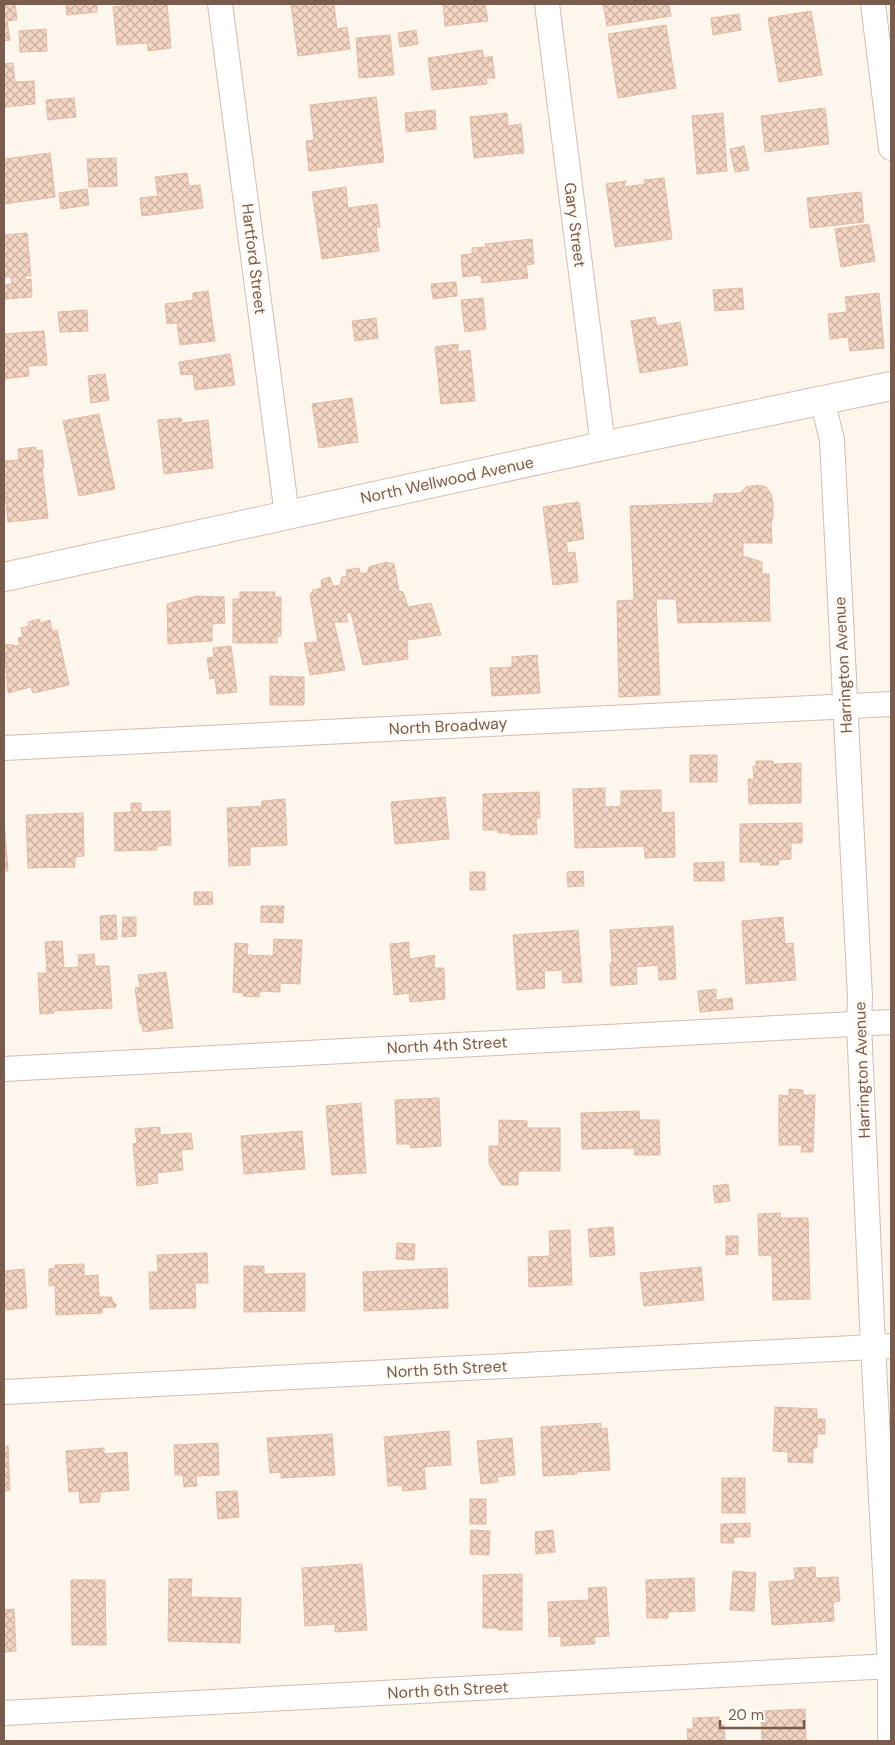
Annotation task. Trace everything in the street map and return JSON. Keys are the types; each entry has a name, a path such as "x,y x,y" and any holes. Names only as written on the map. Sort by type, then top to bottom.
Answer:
{"main road":[{"name":"North Wellwood Avenue","path":"4,577 603,446 891,386"}],"street":[{"name":"Hartford Street","path":"220,4 287,515"},
{"name":"Gary Street","path":"547,4 603,446"},
{"path":"873,4 891,148"},
{"name":"Harrington Avenue","path":"822,399 832,440 860,997 859,1024 882,1346 891,1666 890,1741"},
{"name":"North Broadway","path":"4,748 891,704"},
{"name":"North 4th Street","path":"4,1069 891,1022"},
{"name":"North 5th Street","path":"4,1392 882,1346"},
{"name":"North 6th Street","path":"4,1713 891,1666"}],"building":[{"path":"4,4 15,4 17,20 7,21 10,40 4,41"},
{"path":"66,4 97,4 97,12 67,15"},
{"path":"167,4 171,48 148,51 147,43 117,45 113,7"},
{"path":"291,4 334,4 337,29 347,27 350,49 298,56"},
{"path":"443,4 485,4 488,21 445,26"},
{"path":"603,4 669,4 671,16 607,26"},
{"path":"811,11 822,75 779,82 768,18"},
{"path":"739,14 741,30 713,35 711,18"},
{"path":"666,25 676,88 618,98 608,34"},
{"path":"46,29 47,51 20,52 19,31"},
{"path":"416,30 418,44 400,47 398,33"},
{"path":"390,35 394,75 359,78 356,38"},
{"path":"482,50 484,58 492,56 495,78 486,78 487,84 432,90 428,58"},
{"path":"13,63 15,82 34,81 35,104 4,107 4,64"},
{"path":"376,97 384,162 309,171 306,141 314,140 310,105"},
{"path":"74,98 76,117 48,120 46,100"},
{"path":"825,108 829,144 765,152 761,116"},
{"path":"435,110 436,129 406,132 405,113"},
{"path":"507,113 508,126 521,124 524,153 474,158 470,117"},
{"path":"723,113 727,171 697,174 692,116"},
{"path":"744,146 749,170 735,172 730,149"},
{"path":"50,153 55,197 4,204 4,159"},
{"path":"116,158 117,186 89,187 87,159"},
{"path":"187,173 189,186 200,185 203,208 142,216 140,198 158,196 155,177"},
{"path":"664,178 672,239 615,247 606,184 626,181 624,187 645,184 644,180"},
{"path":"346,187 348,208 377,204 380,227 376,228 379,251 322,259 312,192"},
{"path":"87,189 89,205 61,209 59,193"},
{"path":"861,192 864,222 810,228 807,198"},
{"path":"869,224 875,261 841,267 835,229"},
{"path":"27,233 31,276 25,276 25,280 31,279 32,297 5,299 4,285 12,284 11,277 4,277 4,235"},
{"path":"532,239 534,264 526,265 528,278 482,283 481,275 463,277 461,255 472,254 472,248 486,247 485,244"},
{"path":"456,282 457,296 433,299 431,284"},
{"path":"742,288 744,309 715,311 713,290"},
{"path":"208,291 215,341 180,345 177,323 167,324 165,304 193,300 193,293"},
{"path":"879,293 884,348 850,351 848,337 830,339 828,314 847,312 845,297"},
{"path":"483,298 486,329 465,332 461,300"},
{"path":"87,310 88,331 60,332 58,312"},
{"path":"655,317 657,326 680,322 688,365 640,373 631,321"},
{"path":"376,318 378,338 355,341 352,321"},
{"path":"44,331 47,365 28,366 29,376 4,379 4,334"},
{"path":"458,344 458,352 470,350 475,401 441,404 435,347"},
{"path":"230,354 235,385 195,390 193,374 181,375 179,362"},
{"path":"105,374 109,400 91,403 88,376"},
{"path":"352,398 358,442 319,448 312,404"},
{"path":"99,414 115,489 79,496 63,421"},
{"path":"181,418 182,423 208,420 213,468 164,474 158,420"},
{"path":"36,447 36,451 42,450 44,468 42,468 48,518 8,522 4,461 19,460 18,449"},
{"path":"758,485 766,487 771,494 773,503 771,522 772,543 743,543 743,556 762,562 762,574 769,574 770,621 678,623 676,599 656,599 660,695 619,697 617,601 634,600 630,506 713,503 714,494 740,493 746,487"},
{"path":"579,502 584,539 566,542 568,553 575,552 578,582 553,585 543,507"},
{"path":"387,562 394,564 399,591 403,592 408,607 431,603 441,635 407,640 408,659 363,665 351,612 346,614 348,622 334,622 345,670 310,675 304,643 318,642 310,595 313,590 322,588 321,580 330,577 333,586 340,585 342,577 347,576 346,570 359,568 360,573 367,573 369,567"},
{"path":"240,592 275,592 275,597 281,597 281,636 277,636 277,643 233,643 233,599 240,599"},
{"path":"197,596 224,597 225,623 212,624 212,641 168,644 167,604"},
{"path":"40,619 40,623 50,620 52,631 57,630 69,685 33,693 31,687 8,693 4,644 20,646 18,638 23,637 21,628 29,626 28,622"},
{"path":"231,646 237,692 217,694 215,678 210,679 207,658 214,657 213,648"},
{"path":"537,655 540,693 492,696 490,668 512,667 512,657"},
{"path":"270,676 304,677 304,705 270,705"},
{"path":"690,755 717,755 717,782 690,782"},
{"path":"756,761 773,761 773,764 801,763 801,803 749,804 748,779 754,779 753,766 756,766"},
{"path":"605,788 605,807 621,806 621,791 661,790 661,813 674,812 675,857 645,858 644,846 575,848 573,789"},
{"path":"539,792 540,818 536,818 537,834 510,835 510,833 498,833 498,830 483,830 483,794"},
{"path":"445,797 449,839 395,844 391,802"},
{"path":"285,799 287,845 250,847 250,865 229,866 227,808 262,806 262,801"},
{"path":"131,803 141,803 141,812 170,811 171,845 157,846 157,850 115,851 114,813 131,812"},
{"path":"83,813 84,856 75,857 75,867 28,868 26,815"},
{"path":"4,820 8,871 4,871"},
{"path":"802,823 802,843 791,843 791,859 779,860 778,865 760,865 760,862 740,862 740,824"},
{"path":"724,862 724,881 694,881 694,863"},
{"path":"583,871 584,886 568,887 567,872"},
{"path":"470,872 485,872 485,890 470,890"},
{"path":"194,892 212,892 213,904 194,905"},
{"path":"261,906 284,906 283,923 261,922"},
{"path":"116,915 117,939 101,940 100,916"},
{"path":"123,917 136,917 136,936 122,937"},
{"path":"783,917 785,944 793,943 796,980 746,984 742,921"},
{"path":"673,926 676,979 659,980 658,965 636,967 637,984 611,986 610,930"},
{"path":"578,930 582,982 563,983 562,970 544,971 545,988 517,990 513,935"},
{"path":"274,939 302,940 300,984 280,983 280,992 260,991 259,997 243,996 244,993 233,992 235,943 248,944 247,955 273,956"},
{"path":"62,941 64,968 79,967 78,955 94,954 95,966 109,966 112,1008 54,1011 54,1013 40,1014 38,973 47,973 45,942"},
{"path":"409,942 409,959 435,955 434,968 444,968 445,999 410,1002 409,993 394,995 390,944"},
{"path":"166,972 173,1028 143,1032 142,1024 140,1024 135,988 140,987 138,975"},
{"path":"716,989 716,1000 732,998 733,1009 700,1012 698,991"},
{"path":"789,1089 803,1090 803,1095 815,1095 813,1152 801,1152 802,1145 779,1145 779,1095 789,1096"},
{"path":"439,1098 441,1146 411,1148 410,1144 397,1144 395,1100"},
{"path":"361,1103 366,1173 332,1175 326,1106"},
{"path":"639,1111 640,1120 659,1120 660,1155 634,1155 635,1148 582,1149 581,1113"},
{"path":"499,1120 527,1121 527,1128 560,1128 560,1171 518,1171 518,1185 502,1185 489,1164 489,1146 499,1146"},
{"path":"160,1127 160,1135 191,1133 193,1149 181,1150 183,1170 157,1173 158,1183 137,1186 133,1144 137,1143 135,1129"},
{"path":"302,1131 305,1169 244,1174 241,1136"},
{"path":"728,1184 730,1201 715,1203 713,1186"},
{"path":"780,1213 780,1218 808,1218 810,1299 773,1300 772,1255 759,1256 758,1214"},
{"path":"613,1227 615,1255 590,1257 588,1229"},
{"path":"570,1230 572,1285 529,1287 528,1257 550,1256 549,1231"},
{"path":"726,1236 738,1236 738,1254 726,1255"},
{"path":"397,1243 415,1244 414,1260 396,1259"},
{"path":"207,1253 208,1283 195,1283 196,1308 150,1309 149,1272 158,1272 157,1255"},
{"path":"84,1264 84,1276 98,1275 99,1297 112,1297 116,1307 102,1308 102,1313 56,1315 55,1285 49,1286 49,1269 55,1268 55,1265"},
{"path":"244,1266 264,1266 264,1274 305,1273 305,1311 244,1312"},
{"path":"701,1267 704,1300 644,1306 640,1273"},
{"path":"447,1268 448,1308 364,1311 363,1272"},
{"path":"24,1269 27,1308 4,1310 4,1271"},
{"path":"775,1407 817,1409 817,1419 825,1419 825,1434 817,1434 817,1448 813,1448 813,1463 788,1462 788,1452 773,1451"},
{"path":"601,1423 601,1429 607,1428 610,1470 543,1476 541,1427"},
{"path":"449,1431 451,1465 424,1467 426,1489 403,1491 402,1485 388,1486 384,1437"},
{"path":"332,1434 335,1475 281,1478 281,1472 270,1473 267,1438"},
{"path":"512,1438 515,1475 497,1477 498,1482 481,1484 477,1441"},
{"path":"218,1443 219,1475 196,1476 197,1486 184,1487 183,1475 175,1475 174,1445"},
{"path":"8,1446 10,1490 4,1491 4,1447"},
{"path":"104,1448 104,1454 127,1452 129,1490 101,1492 99,1502 80,1503 79,1491 69,1492 66,1451"},
{"path":"722,1478 745,1478 745,1513 722,1513"},
{"path":"237,1491 239,1517 218,1519 216,1492"},
{"path":"470,1499 486,1499 486,1524 470,1524"},
{"path":"750,1523 750,1537 733,1537 734,1543 721,1543 721,1524"},
{"path":"471,1530 490,1531 489,1555 470,1554"},
{"path":"553,1530 555,1552 536,1554 535,1532"},
{"path":"362,1564 367,1630 335,1632 335,1624 305,1626 302,1568"},
{"path":"815,1567 816,1578 838,1577 840,1601 833,1602 834,1621 772,1625 769,1582 795,1580 794,1568"},
{"path":"733,1571 756,1573 754,1611 730,1610"},
{"path":"522,1574 522,1630 483,1628 483,1575"},
{"path":"694,1578 695,1611 668,1612 668,1618 647,1618 646,1580"},
{"path":"169,1579 192,1579 191,1597 241,1598 240,1643 168,1641"},
{"path":"71,1580 105,1580 106,1645 72,1645"},
{"path":"606,1587 609,1636 594,1637 595,1644 561,1646 561,1636 549,1637 548,1602 589,1600 588,1588"},
{"path":"14,1609 16,1651 4,1652 4,1610"},
{"path":"805,1709 806,1741 762,1741 761,1711"},
{"path":"719,1717 719,1725 724,1725 725,1741 688,1741 687,1729 693,1729 693,1718"}]}
